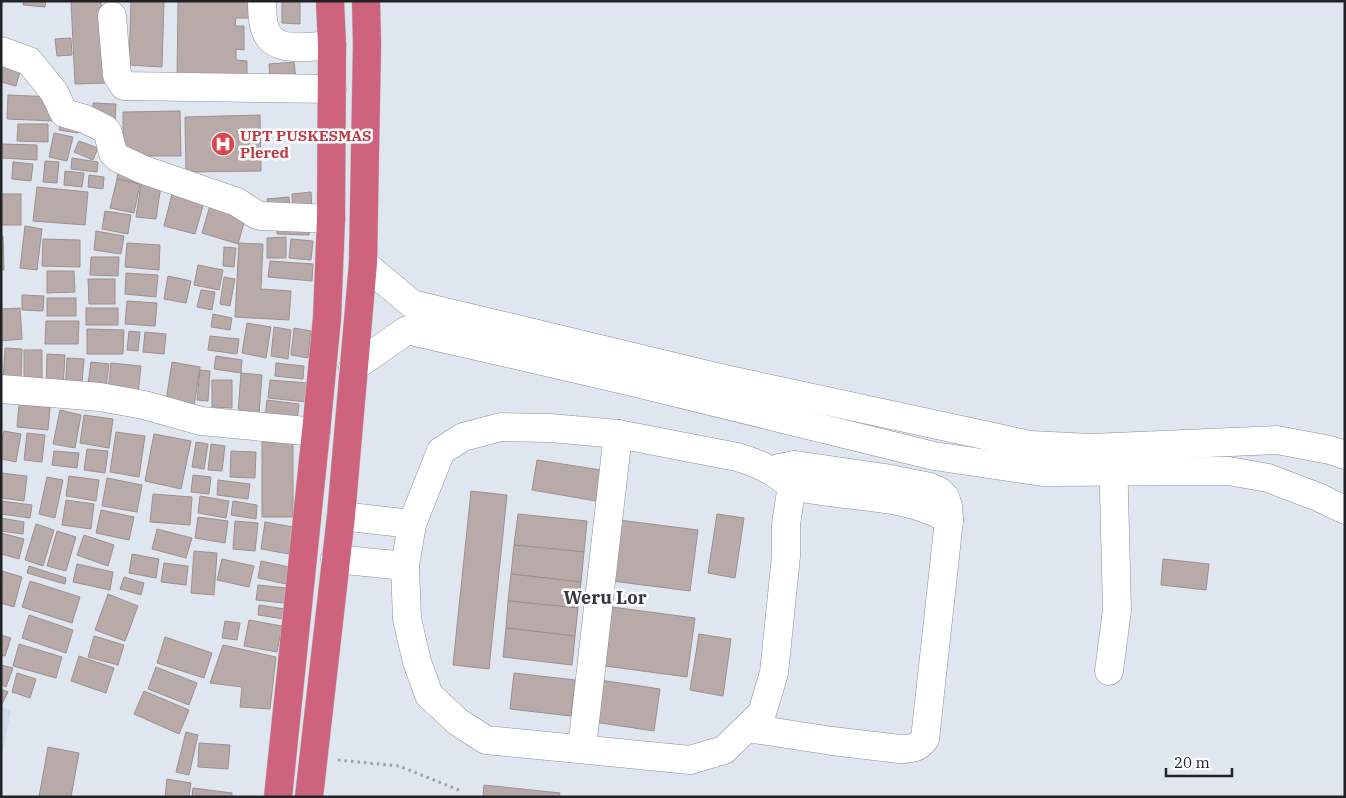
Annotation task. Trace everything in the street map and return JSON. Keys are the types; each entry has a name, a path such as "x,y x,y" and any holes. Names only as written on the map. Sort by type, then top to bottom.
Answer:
{"highway":[{"path":"278,797 327,318 331,219 332,45 330,1"},
{"path":"309,797 341,516 363,262 367,54 366,1"}],"street":[{"path":"262,1 264,27 271,40 282,47 332,45"},
{"path":"112,16 117,76 124,86 332,89"},
{"path":"1,51 30,61 54,92 64,113 86,119 106,129 113,153 118,158 144,170 237,202 262,216 331,219"},
{"path":"363,262 412,304 934,456 1043,472 1113,459 1278,440 1330,450 1345,455"},
{"path":"353,368 407,330 898,418 1030,445 1091,448 1113,459 1229,470 1268,478 1318,497 1345,510"},
{"path":"1,389 100,397 144,405 201,421 316,432"},
{"path":"893,445 898,418"},
{"path":"748,728 900,749 910,749 919,746 925,739 949,520 945,497 939,491 930,487 884,489 786,473 750,460 618,434 550,428 501,427 463,437 441,451 412,524 405,566 407,619 417,662 429,695 458,722 486,740 690,760 724,750 762,713 774,673 786,556 786,473"},
{"path":"582,748 618,434"},
{"path":"1109,671 1117,610 1113,459"},
{"path":"341,516 412,524"},
{"path":"335,559 405,566"}],"path":[{"path":"313,758 399,766 459,790"}],"shaded area":[{"path":"1,706 11,711 1,760"}],"building":[{"path":"24,1 46,1 45,7 23,5"},
{"path":"71,1 101,1 105,83 75,84"},
{"path":"131,1 164,1 162,67 129,65"},
{"path":"178,1 254,1 254,18 236,18 235,26 244,26 244,50 236,49 236,60 247,61 247,83 177,83"},
{"path":"282,1 300,1 300,24 282,23"},
{"path":"71,38 72,55 57,56 55,39"},
{"path":"1,53 23,60 16,86 1,82"},
{"path":"294,62 296,79 270,81 269,64"},
{"path":"8,95 55,97 54,121 7,119"},
{"path":"93,103 116,104 115,122 92,122"},
{"path":"180,111 181,156 123,156 123,112"},
{"name":"UPT PUSKESMAS Plered","path":"260,115 261,171 186,172 185,117"},
{"path":"61,116 81,119 78,133 59,130"},
{"path":"18,124 48,124 48,142 17,141"},
{"path":"54,133 73,137 67,161 49,157"},
{"path":"79,141 98,148 93,160 74,152"},
{"path":"1,144 37,145 37,160 1,158"},
{"path":"72,158 98,162 97,172 71,169"},
{"path":"45,161 59,162 57,183 43,182"},
{"path":"13,162 33,164 31,181 12,179"},
{"path":"119,165 143,170 140,184 117,179"},
{"path":"65,171 84,173 82,187 64,185"},
{"path":"89,175 104,177 103,189 88,187"},
{"path":"117,179 140,184 134,213 110,208"},
{"path":"141,184 161,186 156,219 136,217"},
{"path":"174,186 206,195 195,234 164,226"},
{"path":"37,187 88,192 85,225 33,221"},
{"path":"311,192 312,215 293,216 292,194"},
{"path":"1,194 21,194 21,225 1,225"},
{"path":"289,197 290,211 269,213 267,199"},
{"path":"211,202 247,212 238,244 202,233"},
{"path":"105,211 131,215 128,234 102,229"},
{"path":"277,219 310,220 309,235 277,234"},
{"path":"25,226 42,229 37,270 20,268"},
{"path":"96,231 124,236 121,254 94,250"},
{"path":"1,236 3,236 4,270 1,270"},
{"path":"286,237 286,258 267,258 267,238"},
{"path":"43,239 80,240 80,267 42,266"},
{"path":"291,239 313,241 311,260 289,258"},
{"path":"127,243 160,245 159,270 125,267"},
{"path":"239,243 263,244 261,289 291,291 289,320 235,317"},
{"path":"224,247 236,248 234,267 223,266"},
{"path":"91,257 119,257 118,276 90,275"},
{"path":"270,261 313,264 312,281 268,277"},
{"path":"198,265 223,270 219,290 194,285"},
{"path":"47,271 74,271 75,292 47,293"},
{"path":"126,273 158,275 156,297 125,294"},
{"path":"168,276 191,281 186,303 164,299"},
{"path":"224,277 235,279 230,306 220,304"},
{"path":"88,279 115,279 115,304 89,304"},
{"path":"201,290 215,292 212,310 197,307"},
{"path":"22,295 44,296 43,311 22,310"},
{"path":"47,298 76,298 76,316 47,316"},
{"path":"127,301 157,303 155,326 125,324"},
{"path":"20,308 22,339 1,341 1,309"},
{"path":"86,308 118,308 118,325 86,325"},
{"path":"213,314 232,318 230,330 211,327"},
{"path":"46,321 79,321 78,344 45,344"},
{"path":"247,323 271,327 266,358 242,353"},
{"path":"274,327 291,330 288,359 271,356"},
{"path":"294,328 311,331 308,358 291,355"},
{"path":"87,329 124,330 123,354 87,354"},
{"path":"129,331 140,332 138,351 127,350"},
{"path":"145,332 166,334 164,354 143,352"},
{"path":"210,336 239,339 237,354 208,350"},
{"path":"5,348 22,349 21,384 3,383"},
{"path":"24,350 42,350 42,387 24,386"},
{"path":"47,354 65,355 63,388 46,388"},
{"path":"216,356 242,360 241,373 214,369"},
{"path":"67,358 84,359 81,394 65,393"},
{"path":"91,362 109,364 105,395 87,392"},
{"path":"172,362 200,367 194,406 166,401"},
{"path":"111,363 141,366 138,394 108,391"},
{"path":"276,363 304,366 303,379 275,376"},
{"path":"200,370 210,371 208,401 197,400"},
{"path":"241,373 262,375 259,414 238,413"},
{"path":"212,380 232,380 232,408 212,407"},
{"path":"270,380 308,383 307,402 268,398"},
{"path":"267,400 299,404 297,421 265,417"},
{"path":"19,404 50,407 48,430 17,427"},
{"path":"60,410 81,415 75,448 53,444"},
{"path":"84,415 113,419 109,448 80,443"},
{"path":"4,431 21,434 16,462 1,459 1,443"},
{"path":"116,432 145,436 139,477 110,472"},
{"path":"27,433 45,435 42,462 24,460"},
{"path":"154,434 191,441 181,489 145,481"},
{"path":"196,442 208,444 204,469 192,467"},
{"path":"262,442 293,442 293,517 262,517"},
{"path":"211,444 225,446 222,471 208,470"},
{"path":"87,449 108,451 105,473 84,470"},
{"path":"54,451 79,453 77,468 52,465"},
{"path":"231,451 256,452 255,478 230,477"},
{"path":"537,460 601,470 596,501 532,490"},
{"path":"1,473 27,476 24,501 1,498"},
{"path":"193,475 211,477 209,494 191,492"},
{"path":"69,476 99,480 96,501 66,496"},
{"path":"47,477 63,480 55,518 39,514"},
{"path":"107,478 142,485 137,512 102,506"},
{"path":"218,480 250,484 248,499 217,495"},
{"path":"471,491 507,495 489,669 453,665"},
{"path":"153,494 192,497 190,525 150,522"},
{"path":"200,496 229,501 226,518 198,513"},
{"path":"66,500 94,504 91,529 62,525"},
{"path":"1,501 32,505 30,518 1,514"},
{"path":"233,501 257,505 256,519 231,515"},
{"path":"101,510 134,517 129,540 96,533"},
{"path":"518,514 587,521 584,552 514,545"},
{"path":"717,514 744,518 735,578 708,573"},
{"path":"198,517 228,521 225,543 195,538"},
{"path":"1,518 24,522 23,534 1,531"},
{"path":"619,520 698,530 690,591 612,581"},
{"path":"235,521 258,523 255,551 233,549"},
{"path":"265,522 293,527 289,554 261,549"},
{"path":"36,524 54,530 43,566 25,560"},
{"path":"157,529 192,538 186,558 152,549"},
{"path":"57,531 76,537 66,571 47,566"},
{"path":"1,533 24,539 19,559 1,554"},
{"path":"84,535 114,545 108,566 77,555"},
{"path":"514,545 584,552 581,582 511,574"},
{"path":"194,551 217,553 214,595 191,593"},
{"path":"132,554 159,559 156,578 129,573"},
{"path":"222,559 254,566 249,587 217,580"},
{"path":"1163,559 1209,564 1206,590 1161,585"},
{"path":"261,561 289,567 286,584 258,578"},
{"path":"164,563 188,566 186,585 161,582"},
{"path":"77,564 113,572 110,590 73,582"},
{"path":"29,566 66,578 65,584 27,573"},
{"path":"2,571 22,577 14,607 1,603"},
{"path":"511,574 581,582 578,608 508,601"},
{"path":"124,577 144,583 141,595 120,589"},
{"path":"30,581 80,597 72,623 22,607"},
{"path":"258,585 286,588 284,603 256,600"},
{"path":"108,594 138,606 125,641 95,630"},
{"path":"508,601 578,608 575,636 506,628"},
{"path":"259,605 285,609 284,619 258,615"},
{"path":"612,607 695,618 687,677 605,666"},
{"path":"29,615 73,630 66,653 22,638"},
{"path":"249,620 282,626 277,652 244,646"},
{"path":"225,621 240,623 237,640 222,638"},
{"path":"506,628 575,636 572,665 503,657"},
{"path":"699,634 731,639 723,696 690,690"},
{"path":"1,635 11,638 5,656 1,655"},
{"path":"94,636 124,645 118,665 88,657"},
{"path":"165,637 212,653 204,678 157,663"},
{"path":"19,644 62,657 56,678 13,666"},
{"path":"223,645 276,657 270,709 240,707 242,687 210,683"},
{"path":"79,656 114,668 106,693 71,681"},
{"path":"1,665 13,668 6,687 1,685"},
{"path":"156,667 197,683 189,705 148,689"},
{"path":"17,673 36,679 30,698 12,692"},
{"path":"514,673 575,680 571,716 510,709"},
{"path":"600,680 660,689 654,731 594,722"},
{"path":"1,689 8,692 2,704 1,704"},
{"path":"144,691 189,710 179,734 134,714"},
{"path":"186,732 198,735 189,775 176,772"},
{"path":"199,743 230,745 228,769 198,767"},
{"path":"48,747 79,753 71,797 39,797"},
{"path":"167,779 191,783 189,797 165,797"},
{"path":"484,785 560,793 559,797 483,797"},
{"path":"193,788 232,793 232,797 192,797"}],"place":[{"name":"UPT PUSKESMAS Plered","path":"223,144"}],"district":[{"name":"Weru Lor","path":"605,597"}]}
